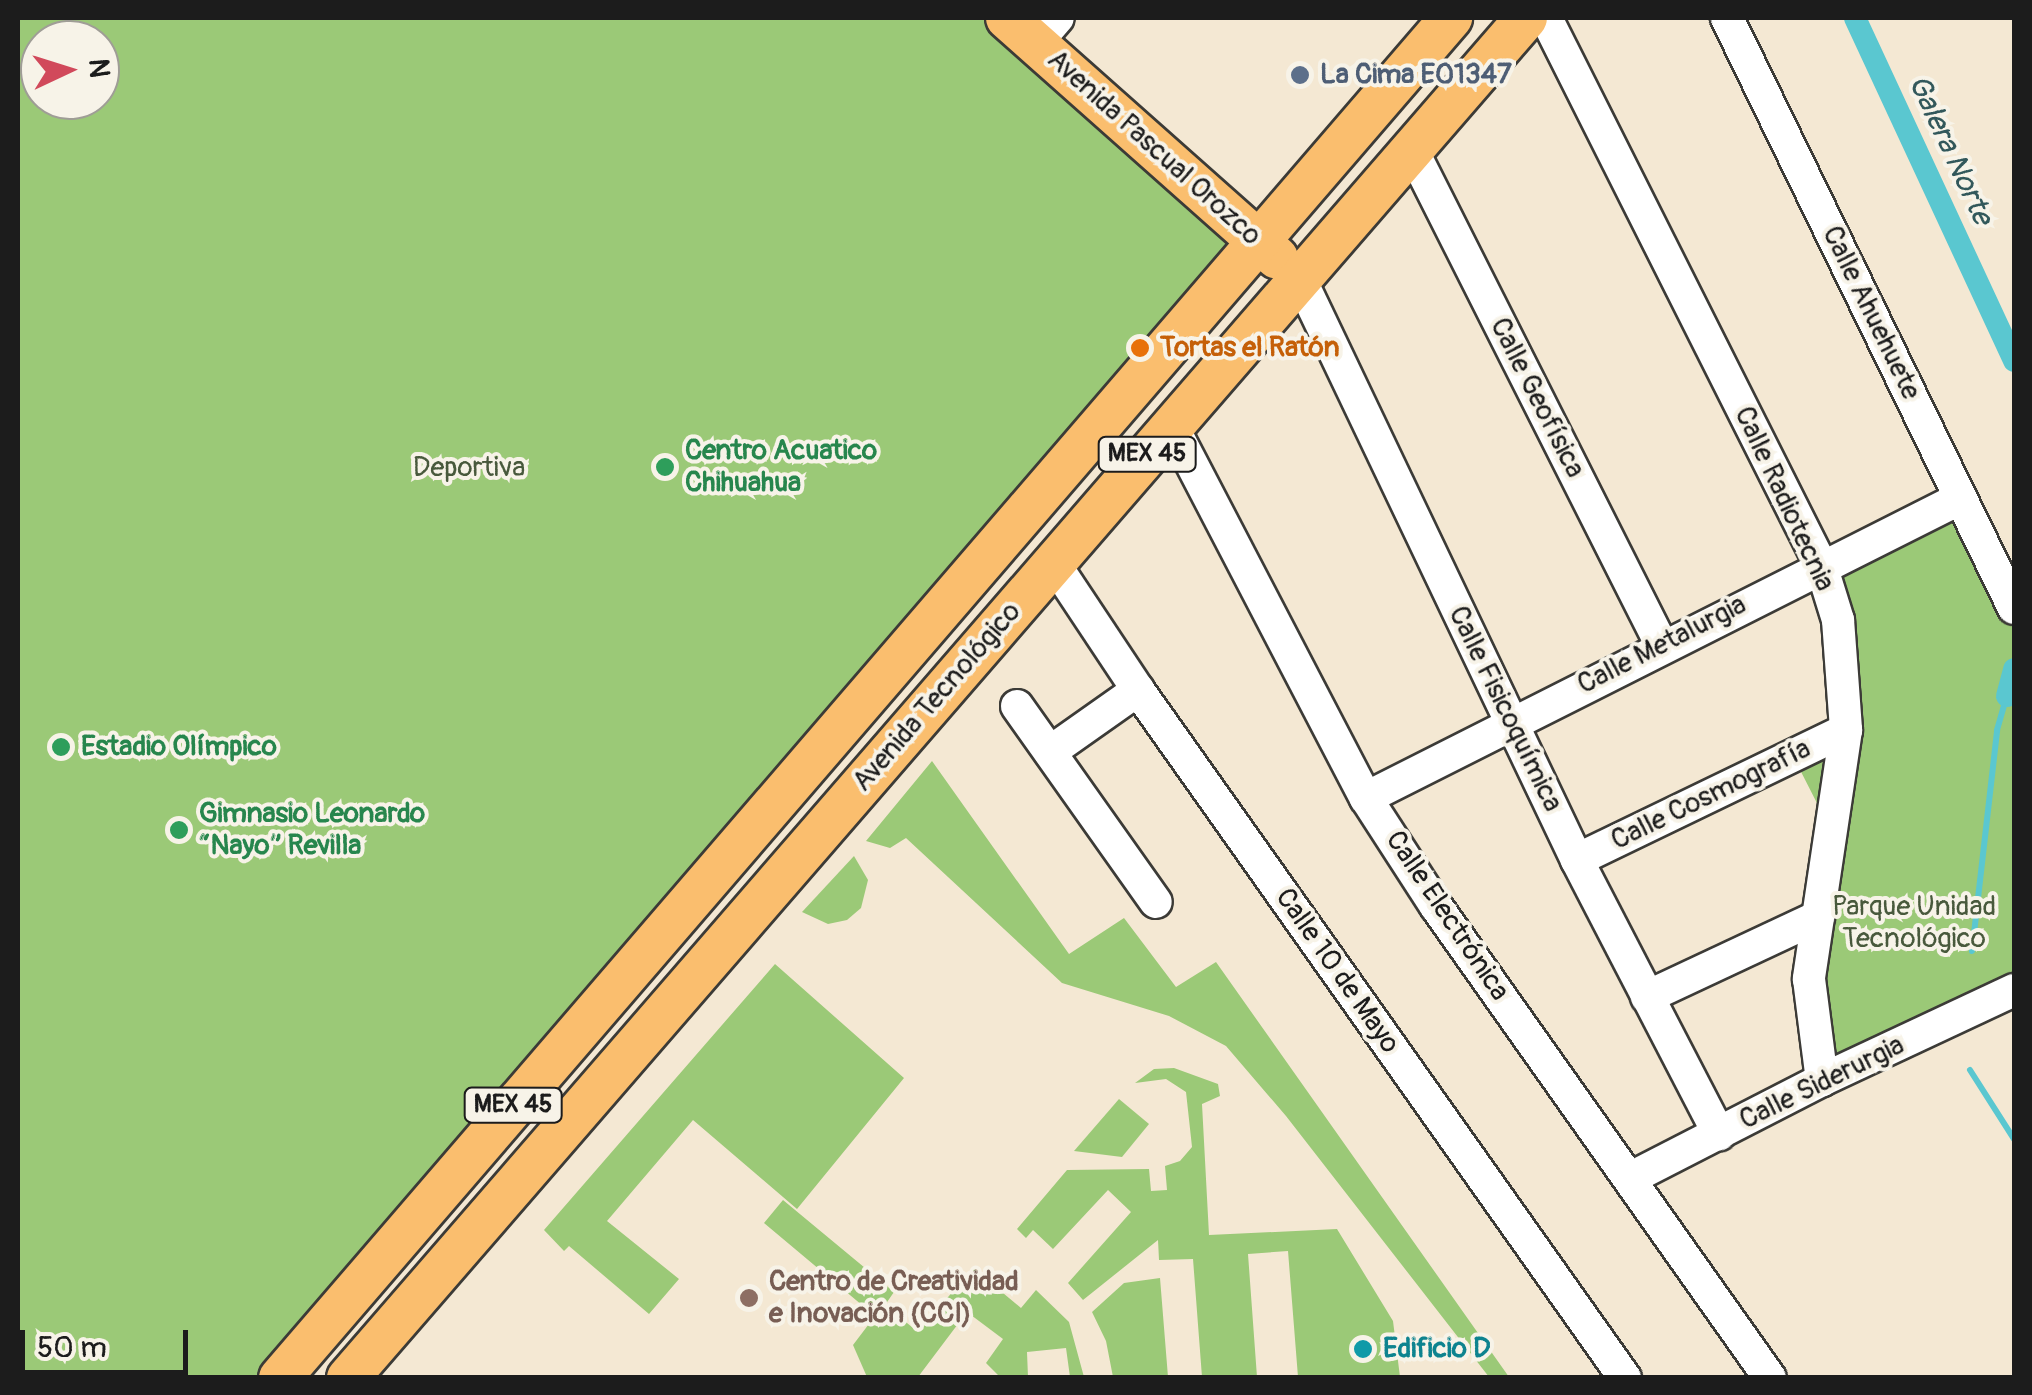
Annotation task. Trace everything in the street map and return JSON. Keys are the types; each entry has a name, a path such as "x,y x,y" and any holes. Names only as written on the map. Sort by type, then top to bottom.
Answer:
{"main road":[{"name":"Avenida Tecnológico","path":"280,1378 1451,18"},
{"name":"Avenida Tecnológico","path":"348,1378 1526,18"},
{"name":"Avenida Pascual Orozco","path":"1033,26 1300,279"}],"street":[{"name":"Calle Radiotecnia","path":"1546,18 1821,566 1838,620 1846,730 1808,994 1822,1080"},
{"name":"Calle Ahuehuete","path":"1727,18 2014,608"},
{"name":"Calle Geofísica","path":"1412,150 1662,646"},
{"name":"Calle Fisicoquímica","path":"1300,279 1577,860 1719,1134"},
{"name":"Calle Electrónica","path":"1172,426 1366,798 1436,906 1631,1178 1754,1372"},
{"name":"Calle Metalurgia","path":"1366,798 1510,722 1961,498"},
{"name":"Calle 10 de Mayo","path":"1054,562 1138,690 1626,1378"},
{"path":"1050,752 1138,690"},
{"path":"1017,706 1156,902"},
{"name":"Calle Cosmografía","path":"1577,860 1846,730"},
{"path":"1647,996 1818,917"},
{"name":"Calle Siderurgia","path":"1631,1178 1822,1080 2014,990"}],"green space":[{"name":"Deportiva","path":"18,18 1006,18 1257,240 279,1377 18,1377"},
{"name":"Parque Unidad Tecnológico","path":"1958,506 2014,615 2014,987 1815,1082 1821,811 1793,756 1836,735 1823,566"},
{"path":"932,761 1069,954 1124,918 1176,987 1216,962 1509,1377 1489,1377 1286,1116 1226,1046 1169,1016 1062,983 906,838 890,848 866,841"},
{"path":"854,856 868,880 861,908 847,920 828,924 802,912"},
{"path":"775,964 904,1078 797,1209 693,1120 607,1221 679,1279 649,1314 569,1246 564,1251 544,1230"},
{"path":"1174,1068 1218,1084 1220,1096 1202,1104 1209,1235 1337,1229 1393,1321 1400,1377 1298,1377 1288,1251 1248,1254 1257,1377 1202,1377 1193,1259 1159,1260 1158,1240 1083,1300 1068,1283 1131,1212 1108,1190 1053,1249 1033,1230 1026,1238 1017,1229 1067,1170 1149,1169 1151,1191 1167,1190 1165,1166 1180,1161 1192,1147 1186,1092 1166,1079 1135,1083 1154,1069"},
{"path":"1119,1099 1149,1124 1122,1157 1074,1151"},
{"path":"783,1200 894,1292 885,1305 918,1332 973,1268 1021,1308 1036,1290 1069,1322 1084,1377 1070,1377 1066,1348 1027,1352 1028,1377 1000,1377 986,1363 1003,1339 967,1312 918,1377 867,1377 853,1345 875,1316 764,1223"},
{"path":"1160,1278 1168,1377 1113,1377 1106,1341 1092,1312 1124,1283"}],"waterway":[{"name":"Galera Norte","path":"1855,18 2014,361"},
{"name":"Galera Norte","path":"2007,696 2014,669"},
{"path":"1972,951 1997,730 2007,696"},
{"path":"1970,1070 2014,1139"}],"place":[{"name":"La Cima E01347","path":"1300,75"},
{"name":"Tortas el Ratón","path":"1140,348"},
{"name":"Centro Acuatico Chihuahua","path":"665,467"},
{"name":"Estadio Olímpico","path":"61,747"},
{"name":"Gimnasio Leonardo “Nayo” Revilla","path":"179,830"},
{"name":"Centro de Creatividad e Inovación (CCI)","path":"749,1298"},
{"name":"Edificio D","path":"1363,1349"}]}
